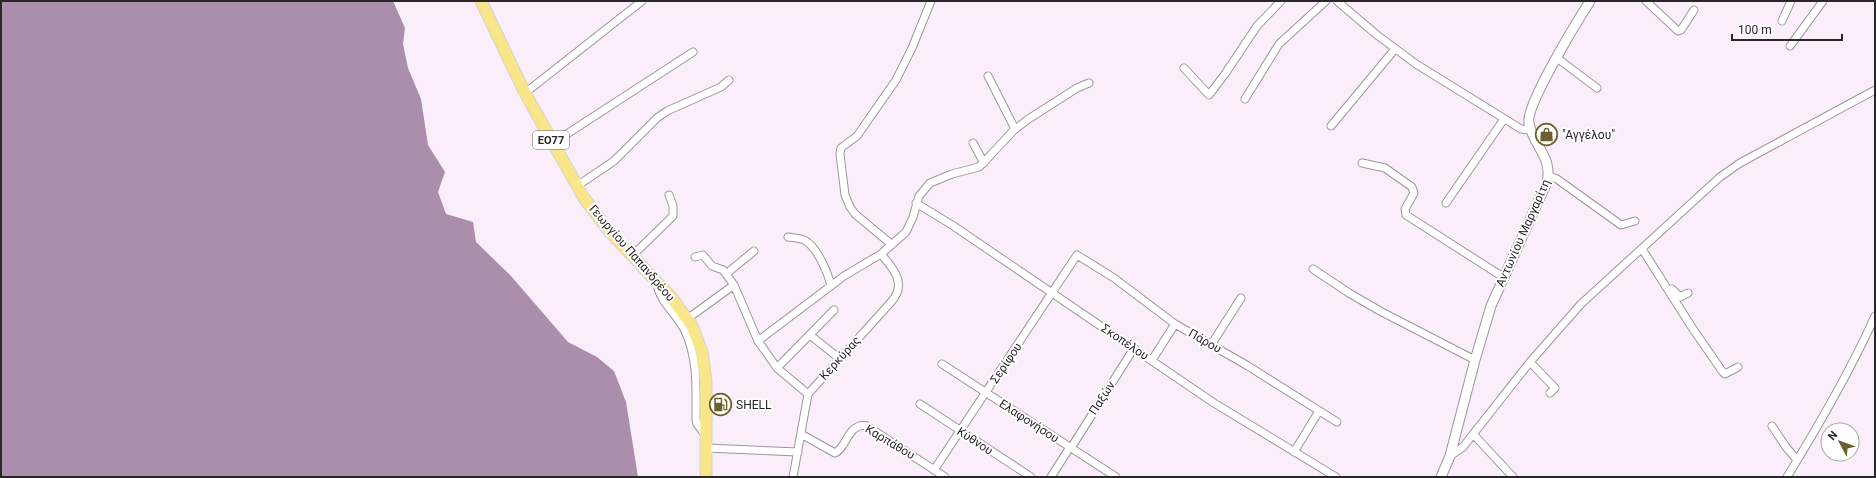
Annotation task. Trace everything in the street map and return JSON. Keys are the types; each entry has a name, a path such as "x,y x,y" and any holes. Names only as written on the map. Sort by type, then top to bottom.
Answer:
{"main road":[{"name":"Γεωργίου Παπανδρέου","path":"481,1 526,93 577,186 597,217 657,281 687,319 702,352 704,365 706,477"}],"street":[{"path":"526,93 642,1"},
{"path":"890,244 855,214 850,207 845,195 840,154 841,148 857,136 896,80 912,48 931,1"},
{"path":"1184,68 1209,95 1257,26 1281,1"},
{"path":"1245,99 1279,44 1326,1"},
{"path":"1337,1 1395,49 1438,79 1521,129 1531,130"},
{"name":"Αντωνίου Μαργαρίτη","path":"1441,477 1450,456 1491,306 1503,276 1545,191 1549,176 1547,162 1528,121 1530,110 1557,58 1590,1"},
{"path":"1646,1 1678,31 1681,30 1694,10"},
{"path":"1782,21 1791,1"},
{"path":"1790,46 1823,1"},
{"path":"1331,126 1395,49"},
{"path":"553,143 693,52"},
{"path":"1557,58 1597,88"},
{"path":"988,76 1015,129"},
{"path":"577,186 614,161 657,118 667,111 721,88 729,80"},
{"path":"758,341 831,286 881,254 890,244 906,232 913,217 916,203 923,189 930,183 952,174 970,170 984,163 1015,129 1068,94 1089,83"},
{"path":"1450,456 1463,447 1530,362 1581,304 1730,169 1803,127 1875,90"},
{"path":"1446,203 1504,119"},
{"path":"973,143 984,163"},
{"path":"1362,163 1385,168 1412,187 1414,193 1405,209 1406,215 1503,276"},
{"path":"1549,176 1557,179 1621,224 1635,221"},
{"path":"632,256 672,216 673,206 669,195"},
{"name":"Σκοπέλου","path":"916,203 1214,402 1336,477"},
{"path":"788,238 802,239 809,244 823,265 831,286"},
{"path":"1644,248 1675,293 1680,297 1688,293"},
{"path":"1644,248 1693,329 1722,371 1725,374 1738,367"},
{"path":"726,274 754,251"},
{"name":"Κερκύρας","path":"808,394 892,301 898,292 899,284 896,272 881,254"},
{"path":"695,257 703,255 712,266 723,270 734,285 758,341 778,368 808,394 793,477"},
{"name":"Σερίφου","path":"934,470 1077,255"},
{"name":"Πάρου","path":"1077,255 1114,278 1175,324 1337,422"},
{"path":"1313,269 1349,293 1380,311 1475,360"},
{"path":"657,281 660,296 684,330 694,354 696,371 696,419 697,424 706,436"},
{"path":"687,319 734,285"},
{"path":"1211,345 1241,298"},
{"path":"778,368 834,310"},
{"path":"1786,477 1862,344 1875,316"},
{"path":"1152,360 1175,324"},
{"path":"810,335 840,359"},
{"name":"Παξών","path":"1051,477 1134,348"},
{"path":"1530,362 1555,388 1550,393"},
{"name":"Ελαφονήσου","path":"942,364 1116,477"},
{"name":"Κύθνου","path":"920,404 1031,477"},
{"path":"1294,452 1319,411"},
{"name":"Καρπάθου","path":"801,434 835,453 839,452 851,432 858,427 867,426 945,477"},
{"path":"1772,426 1786,448 1797,460"},
{"path":"1473,434 1513,477"},
{"path":"706,448 798,452"}],"shaded area":[{"path":"1,1 393,1 405,28 403,44 408,68 421,99 428,145 445,172 438,192 446,214 473,222 476,242 511,276 568,342 597,357 614,371 626,402 638,477 1,477"}],"place":[{"name":"\"Αγγέλου\"","path":"1547,135"},
{"name":"SHELL","path":"721,405"}]}
